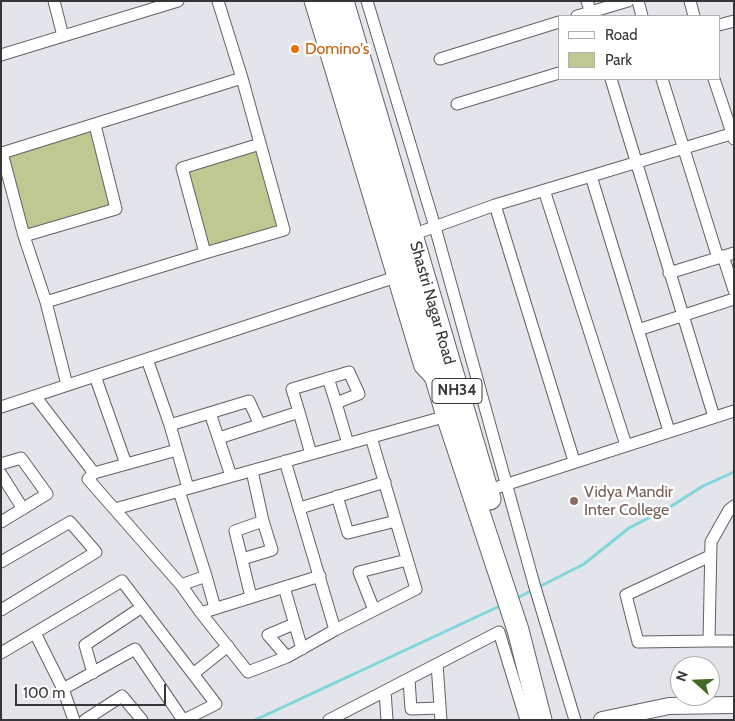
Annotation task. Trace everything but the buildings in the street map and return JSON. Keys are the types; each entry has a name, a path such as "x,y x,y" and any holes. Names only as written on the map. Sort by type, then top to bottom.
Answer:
{"highway":[{"name":"NH34","path":"324,1 404,238 399,276 439,388 447,416 480,493"},
{"name":"Shastri Nagar Road","path":"343,1 404,238 480,493 555,720"},
{"name":"NH34","path":"524,627 541,720"}],"street":[{"path":"54,1 63,36"},
{"path":"1,54 178,1"},
{"path":"46,302 284,230 242,78 218,1"},
{"path":"1,407 399,276 310,1"},
{"path":"367,1 435,227 536,589 576,720"},
{"path":"590,10 628,1"},
{"path":"638,1 642,15"},
{"path":"690,1 694,15"},
{"path":"720,25 734,21"},
{"path":"440,58 558,22"},
{"path":"457,104 558,73"},
{"path":"67,385 46,302 24,236 2,151 96,125 242,78"},
{"path":"611,80 714,417"},
{"path":"662,80 684,148 725,256 734,290"},
{"path":"404,238 495,205 733,135 714,80"},
{"path":"24,236 116,209 96,125"},
{"path":"205,253 182,168 260,144"},
{"path":"591,176 670,432"},
{"path":"544,190 626,445"},
{"path":"495,205 574,461"},
{"path":"670,273 725,256"},
{"path":"638,330 734,299"},
{"path":"148,359 170,424 177,450 183,490 216,608"},
{"path":"311,454 292,389 349,372 359,394 336,403"},
{"path":"95,376 126,464"},
{"path":"328,378 348,444"},
{"path":"35,396 94,473"},
{"path":"170,424 249,401 260,425"},
{"path":"480,493 574,461 734,411"},
{"path":"210,412 231,476"},
{"path":"219,438 299,412"},
{"path":"115,509 447,416"},
{"path":"177,450 94,473 88,479 181,585 248,672 287,657 335,630 416,590 371,437"},
{"path":"1,464 21,458 47,494 1,522"},
{"path":"285,461 335,630"},
{"path":"242,559 272,550 263,521 252,471"},
{"path":"1,474 23,508"},
{"path":"300,508 384,482"},
{"path":"337,496 348,533 396,521"},
{"path":"709,641 710,542 729,510 734,506"},
{"path":"251,597 235,531 263,521"},
{"path":"1,562 70,522 96,552 1,610"},
{"path":"710,556 626,596 638,642 734,641"},
{"path":"374,610 359,572 407,560"},
{"path":"181,585 206,576"},
{"path":"201,612 320,576"},
{"path":"1,653 122,581 216,704 183,720 135,649 63,689"},
{"path":"284,586 302,649"},
{"path":"93,673 85,645 142,607"},
{"path":"287,657 268,634 294,624"},
{"path":"329,720 499,632 526,720"},
{"path":"35,633 63,689 74,720"},
{"path":"193,674 228,646"},
{"path":"437,664 441,720"},
{"path":"409,679 411,709 440,708"},
{"path":"385,691 387,720"},
{"path":"85,720 122,696 142,720"},
{"path":"602,720 669,706 734,704"}],"green space":[{"path":"92,130 111,206 28,229 8,156"},
{"path":"258,150 279,228 208,248 188,171"}],"waterway":[{"path":"515,599 584,564 629,528 670,507 703,486 734,472"},
{"path":"255,720 502,605"}],"place":[{"name":"Domino's","path":"295,49"},
{"name":"Vidya Mandir Inter College","path":"574,501"}]}
